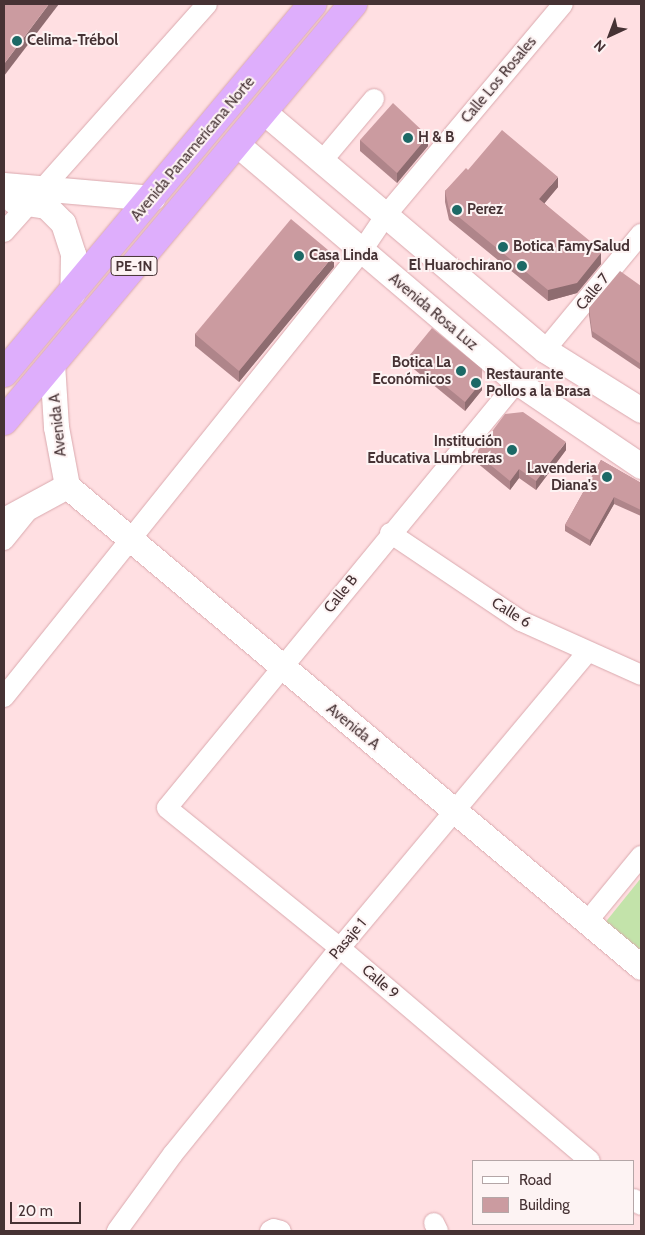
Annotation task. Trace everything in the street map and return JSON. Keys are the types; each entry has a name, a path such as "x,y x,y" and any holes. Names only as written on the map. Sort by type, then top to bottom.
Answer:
{"highway":[{"name":"Avenida Panamericana Norte","path":"72,293 312,4"},
{"name":"Avenida Panamericana Norte","path":"264,112 353,4"},
{"name":"PE-1N","path":"4,422 264,112"},
{"name":"PE-1N","path":"4,373 72,293"}],"street":[{"path":"4,232 207,4"},
{"name":"Calle Los Rosales","path":"4,697 132,540 361,252 386,215 563,4"},
{"path":"322,161 374,99"},
{"path":"264,112 545,350 641,410"},
{"name":"Avenida Rosa Luz","path":"237,144 361,252 517,382 641,466"},
{"path":"4,185 35,196 64,223 73,254 72,293"},
{"path":"4,200 35,196 152,198"},
{"name":"Calle 7","path":"545,350 641,234"},
{"name":"Avenida A","path":"52,363 56,427 66,486 280,667 456,810 586,923 641,967"},
{"name":"Calle B","path":"168,808 280,667 517,382"},
{"path":"4,520 37,499 66,486"},
{"path":"4,540 37,499"},
{"name":"Calle 6","path":"390,533 521,621 587,653 641,675"},
{"name":"Pasaje 1","path":"117,1231 173,1154 340,948 587,653"},
{"name":"Calle 9","path":"168,808 340,948 589,1160"},
{"path":"586,923 641,856"},
{"path":"270,1231 274,1228 281,1231"}],"green space":[{"path":"641,878 641,953 604,924"}],"building":[{"name":"Celima-Trébol","path":"4,4 49,4 4,64"},
{"path":"393,103 428,136 397,173 360,140"},
{"path":"502,130 558,177 539,199 596,246 594,249 601,253 577,283 548,290 449,209 445,191 466,168 468,170"},
{"path":"291,219 334,255 239,371 195,334"},
{"path":"620,271 641,286 641,364 592,331 589,308"},
{"path":"432,328 482,369 482,381 465,402 409,356"},
{"name":"Institución Educativa Lumbreras","path":"523,412 566,442 536,481 519,469 510,481 476,453 505,414"},
{"path":"601,460 641,483 641,510 614,497 590,540 565,525"}],"place":[{"name":"Celima-Trébol","path":"17,41"},
{"name":"H & B","path":"408,138"},
{"name":"Perez","path":"457,210"},
{"name":"Botica FamySalud","path":"503,247"},
{"name":"Casa Linda","path":"299,256"},
{"name":"El Huarochirano","path":"522,266"},
{"name":"Botica La Económicos","path":"461,371"},
{"name":"Restaurante Pollos a la Brasa","path":"476,383"},
{"name":"Institución Educativa Lumbreras","path":"512,450"},
{"name":"Lavenderia Diana's","path":"607,477"}]}
